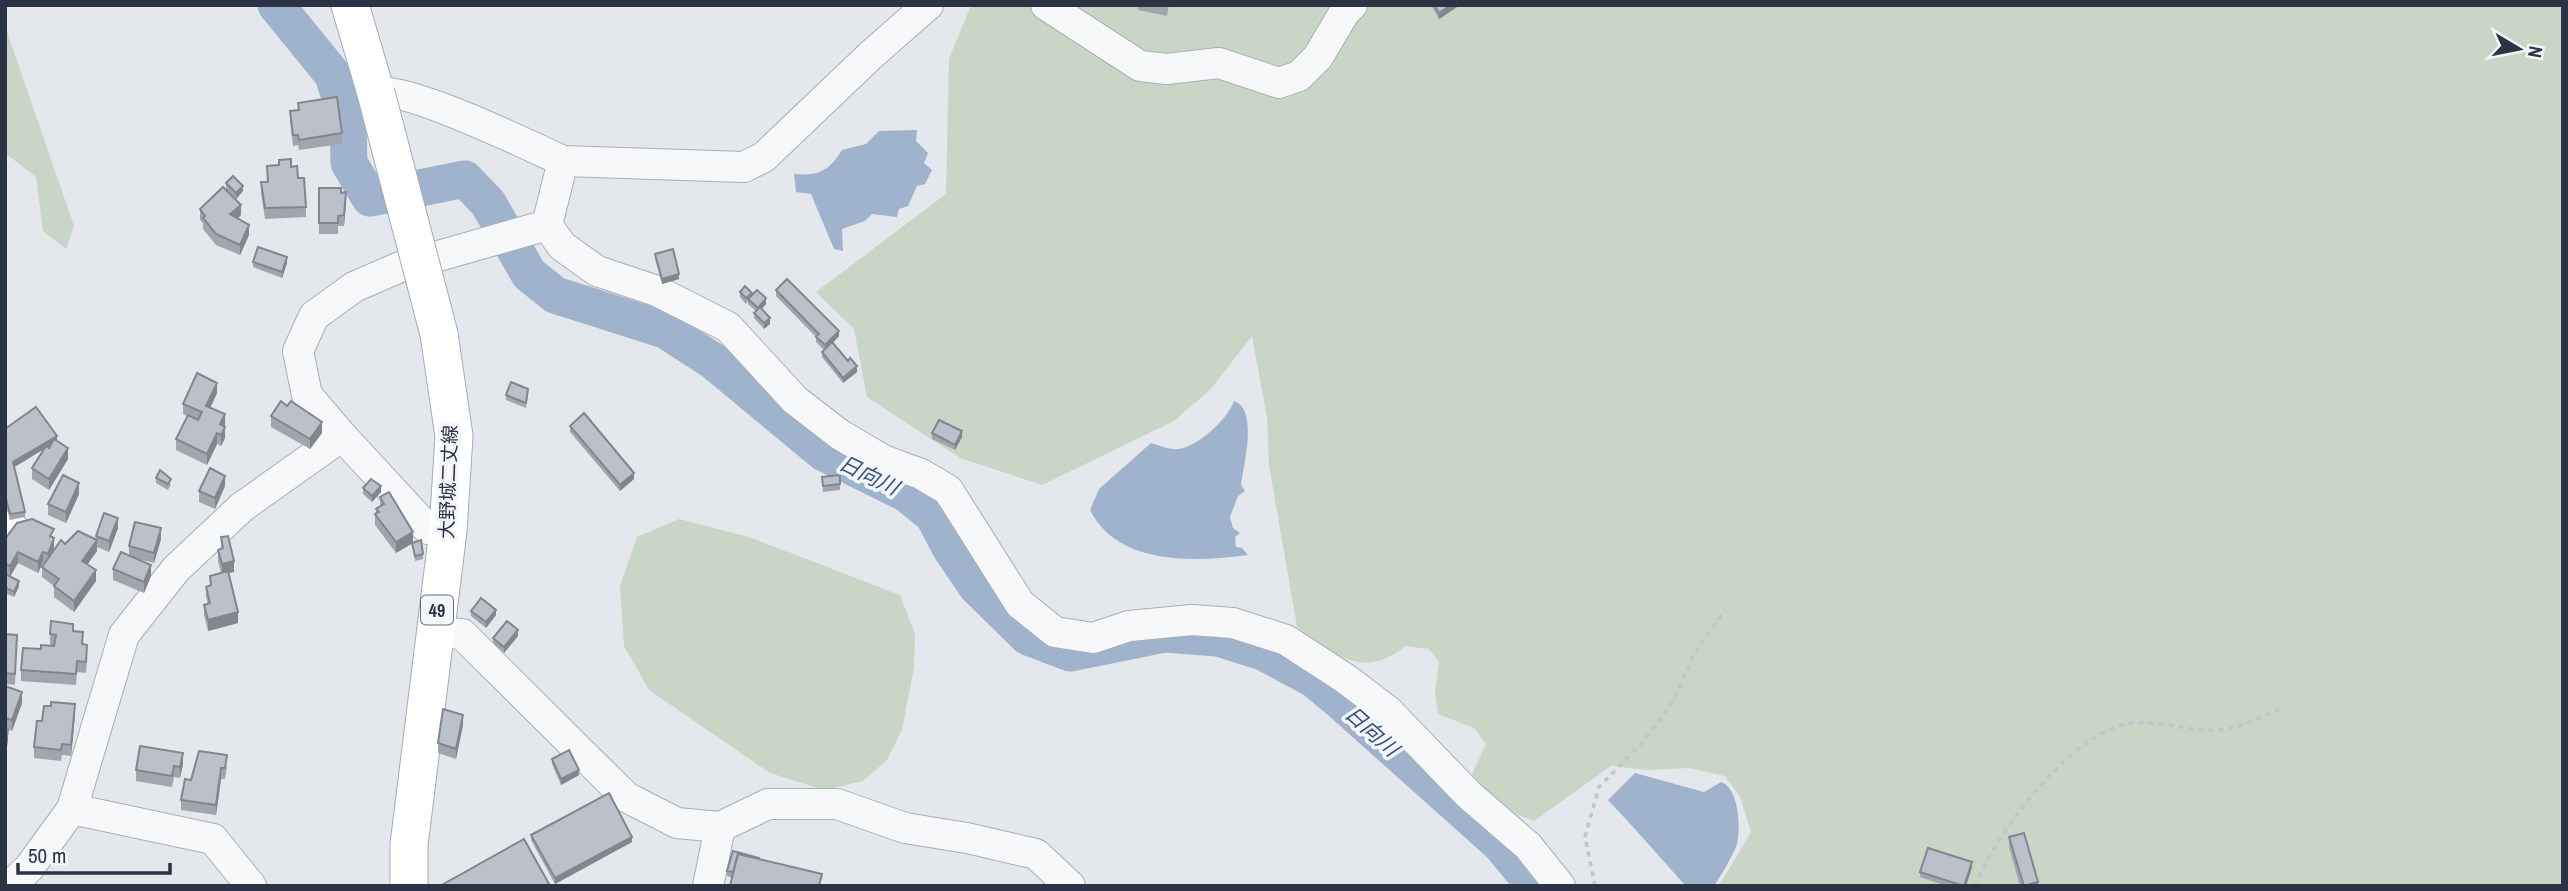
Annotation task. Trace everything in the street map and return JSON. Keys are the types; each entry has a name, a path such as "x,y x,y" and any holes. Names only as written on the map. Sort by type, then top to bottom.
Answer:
{"main road":[{"name":"大野城二丈線","path":"350,5 376,93 439,334 454,436 448,531 408,845 409,886"}],"street":[{"path":"376,93 386,90 442,110 563,161 744,167 764,158 871,55 928,5"},
{"path":"1046,5 1140,66 1167,69 1219,63 1279,83 1299,76 1318,57 1344,13 1352,5"},
{"path":"539,227 563,161"},
{"path":"448,531 428,529 307,396 298,351 314,316 354,287 400,267 539,227"},
{"path":"539,227 597,271 657,291 728,327 795,400 839,433 883,460 921,474 948,490 1020,604 1055,632 1093,638 1129,626 1192,620 1233,623 1286,640 1346,679 1388,712 1469,795 1528,846 1560,886"},
{"path":"5,881 9,886 29,869 72,809 124,635 176,569 242,506 342,436"},
{"path":"435,632 462,634 626,797 677,823 720,827 768,804 837,804 905,828 967,838 1036,854 1070,886"},
{"path":"72,809 213,839 251,886"},
{"path":"708,886 720,827"}],"path":[{"path":"1595,886 1585,837 1599,787 1641,744 1672,703 1691,660 1725,610"},
{"path":"1975,886 1990,850 2012,822 2075,748 2096,734 2128,723 2208,731 2238,728 2282,708"}],"green space":[{"path":"971,5 2563,5 2563,886 1719,886 1751,832 1740,797 1725,776 1689,768 1647,770 1611,766 1534,821 1494,805 1472,774 1486,744 1474,728 1438,714 1435,693 1439,662 1429,649 1406,646 1375,662 1349,660 1297,627 1269,465 1267,417 1252,336 1210,390 1174,421 1042,485 960,458 867,397 854,329 816,292 946,194 949,59"},
{"path":"5,26 74,226 66,249 43,231 36,177 5,153"},
{"path":"679,519 749,537 900,595 915,634 914,667 902,730 887,760 863,781 824,790 770,773 649,690 624,646 620,586 637,537"}],"water":[{"path":"917,130 916,141 928,153 924,163 932,170 925,184 917,186 908,206 899,209 897,217 872,214 865,221 842,229 843,251 834,249 811,194 796,192 794,174 823,171 842,150 866,144 879,131"},
{"path":"1234,401 1242,406 1246,415 1248,439 1241,485 1245,491 1238,496 1230,517 1233,528 1240,533 1235,537 1236,547 1242,548 1248,555 1205,559 1160,556 1138,551 1119,542 1103,528 1090,510 1099,489 1151,443 1179,449 1194,443 1219,423"},
{"path":"1635,773 1704,792 1721,782 1732,792 1738,811 1738,840 1714,886 1688,886 1683,883 1608,800"}],"building":[{"path":"1434,5 1451,5 1439,13"},
{"path":"337,97 342,133 299,140 298,135 293,135 290,111 299,110 298,103"},
{"path":"291,159 291,167 297,166 298,178 304,178 306,207 265,208 261,182 268,182 267,166 279,165 279,160"},
{"path":"233,176 243,186 236,193 226,183"},
{"path":"223,187 241,205 230,214 249,225 240,245 216,234 203,218 205,216 200,209"},
{"path":"319,188 341,188 341,193 346,192 344,215 338,216 338,223 319,223"},
{"path":"258,247 287,257 282,272 253,262"},
{"path":"673,249 679,274 662,279 655,254"},
{"path":"787,279 839,331 825,345 816,337 819,334 776,290"},
{"path":"745,286 752,293 746,298 740,292"},
{"path":"757,290 766,298 758,308 748,299"},
{"path":"760,307 770,318 764,323 754,313"},
{"path":"832,342 848,361 850,358 857,366 843,378 822,352"},
{"path":"197,373 217,383 206,406 225,414 220,424 225,427 221,435 217,433 207,454 176,439 188,415 198,420 202,412 183,404"},
{"path":"511,382 528,389 526,403 506,395"},
{"path":"281,401 287,406 291,401 322,422 310,439 271,416"},
{"path":"36,407 57,436 13,462 25,512 10,514 5,495 5,429"},
{"path":"584,413 634,473 620,485 570,426"},
{"path":"939,420 962,431 955,445 932,433"},
{"path":"54,439 68,448 49,479 32,468 46,446 49,448"},
{"path":"210,468 225,476 215,498 199,491"},
{"path":"160,470 171,479 168,484 156,478"},
{"path":"63,475 79,483 66,512 48,504"},
{"path":"840,475 840,484 823,486 822,477"},
{"path":"371,479 381,486 372,496 363,488"},
{"path":"389,492 413,532 396,542 375,514 379,512 376,509 384,504 380,497"},
{"path":"104,513 118,518 109,541 96,536"},
{"path":"32,519 54,529 50,536 54,538 48,554 43,552 38,562 18,552 10,566 5,563 5,539 17,523"},
{"path":"135,522 161,528 154,553 129,546"},
{"path":"78,531 97,540 82,561 96,570 74,601 54,586 59,579 42,567 61,540 65,544"},
{"path":"228,536 234,561 222,564 218,550 223,548 221,537"},
{"path":"421,540 423,554 415,556 412,543"},
{"path":"121,552 151,565 144,582 113,569"},
{"path":"228,571 238,612 208,620 204,605 210,603 206,587 211,585 210,576"},
{"path":"5,574 19,581 14,592 5,587"},
{"path":"481,598 496,610 486,622 471,611"},
{"path":"51,621 73,624 73,631 83,632 82,644 87,645 86,662 77,661 76,674 21,670 23,648 41,649 41,645 54,646 56,635 50,634"},
{"path":"507,621 518,630 504,647 493,638"},
{"path":"5,634 17,635 15,674 5,673"},
{"path":"5,686 22,692 12,720 5,718"},
{"path":"51,702 75,704 71,745 62,744 61,750 34,747 37,721 42,721 44,706 51,706"},
{"path":"443,709 463,715 456,749 438,743"},
{"path":"140,746 183,753 180,767 174,766 172,776 136,770"},
{"path":"569,750 579,770 561,779 552,759"},
{"path":"199,751 227,755 225,768 221,768 216,805 181,800 185,779 191,780"},
{"path":"609,793 632,837 555,878 531,835"},
{"path":"2024,833 2038,882 2024,886 2009,837"},
{"path":"524,839 549,884 546,886 440,886"},
{"path":"1928,848 1972,862 1964,886 1920,872"},
{"path":"733,851 759,859 738,854 733,872 727,871"},
{"path":"738,854 822,874 819,886 730,886"}],"waterway":[{"name":"日向川","path":"276,5 333,75 348,123 349,163 370,198 465,179 488,203 529,274 555,295 665,330 713,361 824,453 907,494 933,515 951,549 976,586 1028,637 1070,653 1164,634 1218,638 1265,653 1315,680 1500,844 1535,886"}]}
